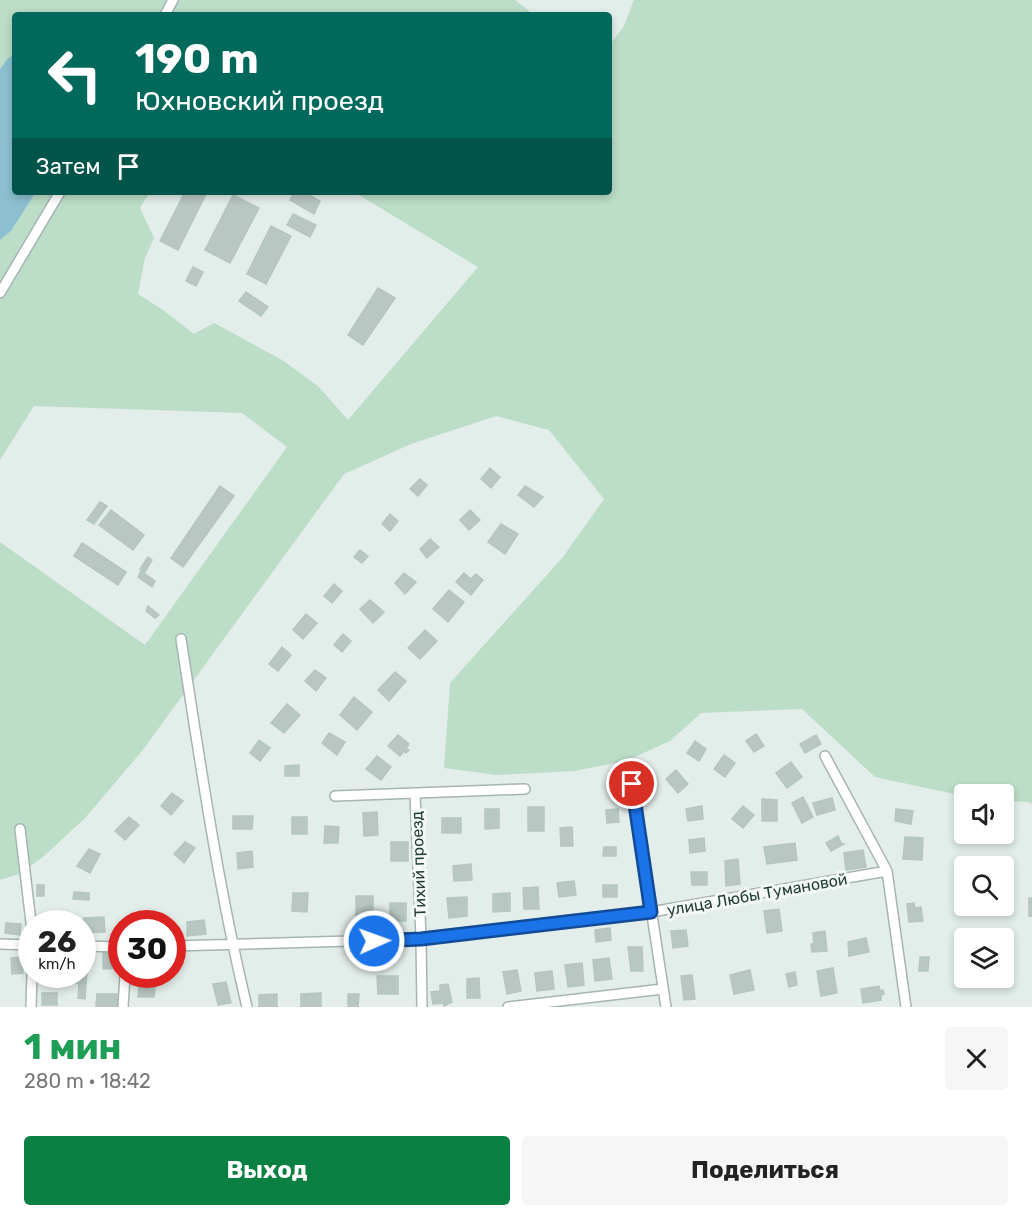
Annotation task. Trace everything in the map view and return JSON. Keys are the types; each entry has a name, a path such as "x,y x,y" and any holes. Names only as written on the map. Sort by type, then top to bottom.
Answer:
{"street":[{"path":"0,293 58,195"},
{"path":"181,639 232,945 247,1007"},
{"path":"825,756 887,871 906,1007"},
{"path":"632,784 666,1007"},
{"path":"335,796 525,789"},
{"name":"Тихий проезд","path":"415,793 422,1007"},
{"path":"20,829 30,910"},
{"name":"улица Любы Тумановой","path":"186,946 421,939 651,912 887,871"},
{"path":"0,944 18,945"},
{"path":"31,1007 32,988"},
{"path":"123,1007 124,988"},
{"path":"508,1007 663,989"}],"green space":[{"path":"0,0 515,0 530,12 12,12 12,56 0,69"},
{"path":"634,0 1032,0 1032,804 1014,801 1014,784 954,784 954,794 875,777 802,709 701,713 670,741 626,761 574,771 497,775 444,768 450,683 563,557 604,499 549,430 496,416 411,444 344,474 142,751 85,818 43,857 19,874 0,880 0,542 145,645 287,447 242,413 34,406 0,460 0,240 11,231 34,195 148,195 140,208 154,238 145,258 138,294 194,334 214,323 282,360 318,386 348,420 478,267 359,195 612,195 612,42 624,26"}],"water":[{"path":"12,56 12,195 34,195 11,231 0,240 0,69"}],"building":[{"path":"183,195 206,195 178,250 160,241"},
{"path":"233,195 259,208 230,263 205,250"},
{"path":"292,195 309,195 320,201 314,214 290,200"},
{"path":"293,214 316,225 310,237 287,225"},
{"path":"271,226 291,236 266,284 247,274"},
{"path":"193,267 203,272 196,286 186,281"},
{"path":"378,288 395,298 363,345 348,335"},
{"path":"246,292 268,307 261,316 239,301"},
{"path":"490,468 500,477 491,488 481,479"},
{"path":"420,479 427,485 418,496 410,489"},
{"path":"220,486 234,496 183,567 171,558"},
{"path":"525,486 543,497 534,507 518,495"},
{"path":"100,502 107,506 94,524 87,520"},
{"path":"111,510 144,535 133,550 99,525"},
{"path":"470,510 480,520 469,530 460,520"},
{"path":"390,514 398,521 390,531 382,524"},
{"path":"501,524 518,534 505,554 488,542"},
{"path":"430,539 439,547 427,558 420,549"},
{"path":"82,543 126,572 118,585 74,556"},
{"path":"360,550 368,556 362,563 354,557"},
{"path":"148,557 152,560 145,572 140,569"},
{"path":"141,571 155,581 152,587 138,577"},
{"path":"404,573 416,582 405,594 395,583"},
{"path":"464,573 471,579 476,574 483,580 471,595 456,582"},
{"path":"334,584 342,591 332,603 324,596"},
{"path":"449,590 464,602 448,622 433,609"},
{"path":"370,600 384,612 373,623 360,609"},
{"path":"148,606 159,615 155,618 146,611"},
{"path":"306,614 317,623 303,639 293,630"},
{"path":"425,630 437,641 420,659 408,648"},
{"path":"343,634 351,641 342,652 334,645"},
{"path":"282,647 291,655 278,671 269,664"},
{"path":"315,670 326,678 316,691 305,681"},
{"path":"395,672 406,681 389,701 378,690"},
{"path":"354,697 372,712 357,730 340,715"},
{"path":"287,704 300,715 284,733 271,723"},
{"path":"329,733 345,742 337,755 322,743"},
{"path":"756,734 764,746 754,752 746,741"},
{"path":"398,735 409,744 406,748 409,750 406,753 404,751 400,756 388,746"},
{"path":"816,735 821,744 805,753 800,744"},
{"path":"259,740 270,748 260,761 250,753"},
{"path":"695,741 706,749 699,761 687,753"},
{"path":"724,755 735,763 725,777 714,769"},
{"path":"377,756 391,767 381,780 366,769"},
{"path":"791,762 802,777 787,788 776,773"},
{"path":"299,765 299,776 285,776 285,766"},
{"path":"676,770 688,784 678,793 666,779"},
{"path":"172,793 183,801 171,815 161,806"},
{"path":"803,797 813,817 802,823 792,803"},
{"path":"832,798 835,810 817,815 813,803"},
{"path":"762,799 777,800 777,821 762,821"},
{"path":"702,806 703,819 688,821 686,809"},
{"path":"743,806 754,815 743,828 732,819"},
{"path":"528,807 544,807 544,831 528,831"},
{"path":"485,809 499,809 499,828 485,829"},
{"path":"618,809 619,822 607,823 606,810"},
{"path":"896,809 913,811 911,824 895,821"},
{"path":"377,812 378,835 364,836 363,813"},
{"path":"233,816 253,816 252,829 233,829"},
{"path":"129,817 139,825 125,840 115,831"},
{"path":"292,817 307,817 307,834 292,834"},
{"path":"442,818 461,818 461,833 442,833"},
{"path":"325,826 339,827 338,843 324,843"},
{"path":"572,827 573,846 561,846 560,828"},
{"path":"838,836 844,844 831,851 826,843"},
{"path":"905,837 923,838 922,860 903,859"},
{"path":"704,838 705,851 690,853 689,840"},
{"path":"185,842 195,848 184,863 174,854"},
{"path":"391,842 408,842 408,861 391,861"},
{"path":"795,843 797,860 767,864 764,847"},
{"path":"604,847 616,847 616,856 603,856"},
{"path":"89,849 100,854 90,873 77,866"},
{"path":"863,850 866,867 846,870 844,853"},
{"path":"252,851 253,867 238,869 237,853"},
{"path":"738,859 740,884 726,886 725,861"},
{"path":"471,864 472,880 454,881 453,866"},
{"path":"691,872 707,872 707,885 692,885"},
{"path":"574,881 576,895 559,897 557,883"},
{"path":"37,885 44,885 44,896 37,896"},
{"path":"603,885 617,885 617,897 603,897"},
{"path":"538,887 539,909 524,909 523,888"},
{"path":"74,892 89,893 89,900 73,899"},
{"path":"293,893 308,893 307,912 292,911"},
{"path":"510,893 510,911 493,912 493,894"},
{"path":"356,896 373,896 373,918 356,918"},
{"path":"467,897 467,916 449,918 447,898"},
{"path":"1029,898 1032,898 1032,916 1029,916"},
{"path":"390,903 406,903 406,921 390,921"},
{"path":"914,903 915,908 921,907 923,921 909,922 907,904"},
{"path":"779,909 782,931 767,933 764,911"},
{"path":"96,917 104,917 105,932 96,932"},
{"path":"204,920 206,934 187,936 187,922"},
{"path":"6,923 18,924 18,935 5,933"},
{"path":"610,928 611,940 596,942 595,930"},
{"path":"686,930 688,946 673,948 671,931"},
{"path":"825,931 827,951 812,952 813,933"},
{"path":"866,938 869,952 849,956 848,942"},
{"path":"628,947 642,947 643,971 631,971"},
{"path":"103,950 108,950 108,969 103,969"},
{"path":"18,957 18,973 12,974 11,958"},
{"path":"920,957 929,957 928,971 919,971"},
{"path":"609,958 612,979 595,981 593,960"},
{"path":"582,963 584,985 568,987 565,965"},
{"path":"833,968 837,993 821,996 817,971"},
{"path":"517,970 521,991 507,994 503,972"},
{"path":"750,970 754,990 734,994 730,975"},
{"path":"552,971 554,989 537,991 535,973"},
{"path":"795,972 797,985 789,987 786,974"},
{"path":"692,975 695,999 684,1000 681,976"},
{"path":"377,976 398,976 398,994 378,994"},
{"path":"479,978 480,998 467,998 467,979"},
{"path":"226,982 231,1003 218,1005 213,984"},
{"path":"448,984 452,1002 444,1006 444,1003 433,1004 431,992 440,991 440,985"},
{"path":"879,986 880,991 883,990 884,994 881,995 881,1000 863,1003 861,989"},
{"path":"79,988 86,988 85,999 78,998"},
{"path":"139,988 155,988 154,997 138,997"},
{"path":"42,993 57,993 57,1005 42,1005"},
{"path":"321,993 321,1007 301,1007 301,994"},
{"path":"97,994 117,994 117,1007 96,1007"},
{"path":"277,994 277,1007 259,1007 259,995"},
{"path":"348,994 359,994 358,1007 348,1007"}],"route":[{"path":"374,941 421,939 651,912 632,784"}]}
